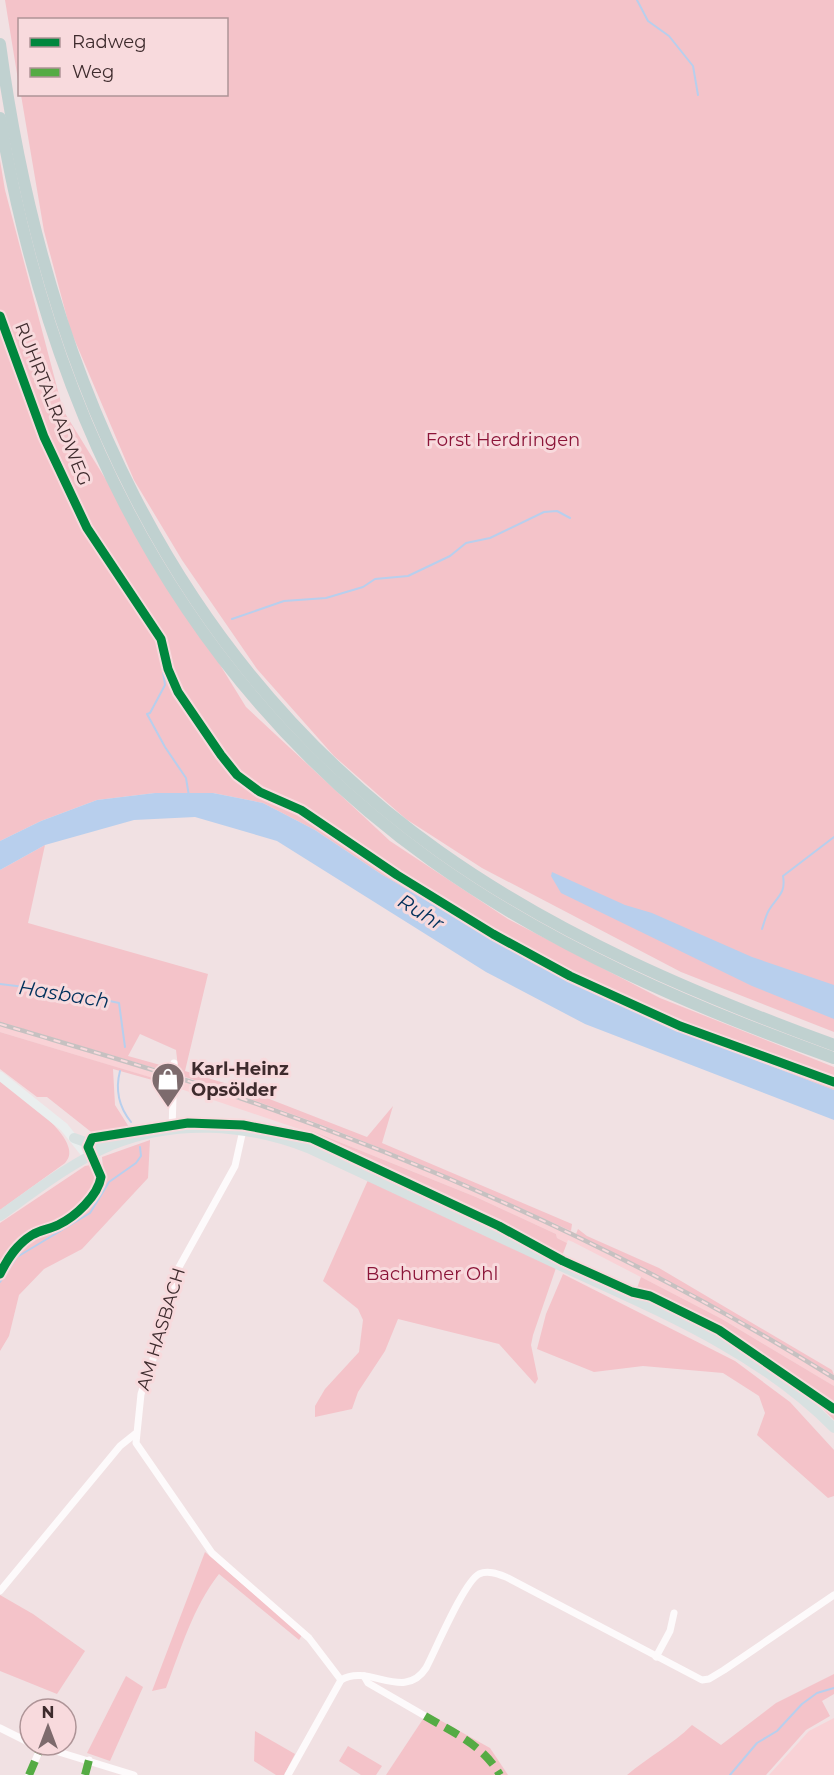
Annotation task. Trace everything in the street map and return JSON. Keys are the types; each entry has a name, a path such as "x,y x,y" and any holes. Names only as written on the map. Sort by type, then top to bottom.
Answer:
{"highway":[{"path":"0,44 16,141 36,231 55,301 84,386 138,507 177,574 239,662 289,721 350,780 440,852 501,892 546,918 651,971 741,1010 834,1045"},
{"path":"0,118 38,284 69,379 95,446 127,513 167,581 229,669 280,729 335,783 374,817 433,862 495,903 635,977 737,1022 834,1058"}],"main road":[{"path":"0,1076 56,1119 88,1157"},
{"path":"0,1216 88,1157 112,1145 172,1130 243,1130 288,1140 661,1311 728,1346 800,1397 834,1428"},
{"path":"74,1138 87,1143 112,1145"}],"street":[{"path":"172,1130 174,1063"},
{"name":"AM HASBACH","path":"135,1434 141,1394 166,1321 178,1269 235,1166 243,1130"},
{"path":"0,1591 120,1446 135,1434 139,1451 167,1486 212,1553 309,1638 341,1680"},
{"path":"288,1775 341,1680 352,1675 401,1683 418,1677 436,1649 466,1588 476,1576 485,1572 506,1577 697,1678 709,1679 834,1596"},
{"path":"656,1657 670,1631 674,1613"},
{"path":"364,1676 368,1683 425,1716"},
{"path":"0,1728 18,1737"},
{"path":"29,1775 35,1757"},
{"path":"78,1757 134,1775"},
{"path":"85,1775 89,1760"}],"shaded area":[{"path":"0,1022 261,1101 481,1190 571,1231 728,1313 834,1375 834,1386 722,1319 573,1242 568,1240 567,1243 557,1238 556,1234 476,1197 312,1131 308,1132 162,1081 0,1032"},
{"path":"834,1718 834,1775 769,1775 809,1731"}],"green space":[{"name":"Forst Herdringen","path":"5,0 834,0 834,1032 681,972 482,868 406,819 334,756 257,669 182,560 134,480 70,329 44,231 21,96 228,96 228,18 18,18 18,80"},
{"path":"0,160 5,190 63,410 246,707 390,841 508,919 660,998 834,1067 834,1090 667,1026 536,965 381,874 315,830 263,803 213,793 155,793 97,800 41,821 0,841"},
{"path":"45,845 28,923 208,974 185,1071 244,1089 367,1137 393,1106 382,1143 572,1224 571,1231 377,1147 279,1109 179,1075 176,1050 140,1034 128,1056 171,1068 171,1073 0,1022 0,870"},
{"path":"0,1032 163,1081 163,1083 113,1069 115,1105 129,1127 95,1135 47,1097 37,1097 0,1069"},
{"path":"0,1080 34,1106 59,1130 67,1143 69,1154 65,1163 0,1210"},
{"path":"312,1131 476,1197 556,1234 557,1238 567,1243 562,1256 408,1177 308,1132"},
{"path":"150,1140 148,1178 82,1249 44,1269 19,1295 9,1336 0,1351 0,1279 12,1256 35,1235 76,1218 95,1199 104,1181 102,1157"},
{"path":"95,1164 97,1180 88,1197 74,1211 59,1221 22,1238 0,1269 0,1223 85,1166"},
{"name":"Bachumer Ohl","path":"368,1180 556,1268 531,1345 538,1379 535,1384 499,1344 398,1319 385,1351 358,1392 352,1409 315,1417 315,1406 325,1389 359,1352 363,1320 358,1309 323,1281"},
{"path":"578,1229 587,1236 659,1268 832,1370 834,1375 728,1313 576,1234"},
{"path":"563,1274 735,1361 790,1402 834,1450 834,1496 828,1498 757,1435 765,1413 759,1396 723,1373 643,1366 594,1372 537,1349 546,1314"},
{"path":"641,1277 722,1319 834,1386 834,1420 806,1392 809,1387 747,1346 680,1307 636,1291"},
{"path":"205,1552 302,1635 299,1640 219,1574 195,1614 166,1688 152,1691"},
{"path":"0,1595 33,1614 85,1651 57,1694 0,1671"},
{"path":"834,1674 834,1694 822,1701 830,1716 806,1730 766,1775 627,1775 692,1725 721,1745 776,1703"},
{"path":"126,1676 143,1687 110,1761 87,1753"},
{"path":"427,1713 490,1748 508,1775 386,1775"},
{"path":"255,1731 295,1754 284,1775 276,1775 254,1761"},
{"path":"348,1746 382,1766 376,1775 361,1775 339,1761"}],"water":[{"name":"Ruhr","path":"155,793 213,793 263,803 315,830 381,874 536,965 667,1026 834,1090 834,1120 585,1024 486,972 277,841 195,817 134,820 45,845 0,870 0,841 41,821 97,800"},
{"path":"552,872 625,905 652,913 752,957 834,985 834,1019 752,986 561,893 551,876"}],"waterway":[{"path":"637,0 648,21 669,36 693,66 698,95"},
{"path":"232,619 284,601 326,598 363,587 375,579 408,576 450,556 466,543 490,538 544,512 557,511 570,518"},
{"path":"160,650 165,685 150,713 147,714 165,747 186,778 189,796"},
{"path":"762,929 768,912 782,891 783,876 834,837"},
{"name":"Hasbach","path":"0,984 73,993 119,1003 125,1047"},
{"name":"Hasbach","path":"120,1071 119,1098 131,1122"},
{"name":"Hasbach","path":"0,1282 17,1257 90,1213 109,1182 136,1163 141,1156 140,1147"},
{"path":"730,1775 757,1743 777,1731 802,1704 817,1693 834,1688"}],"railway":[{"path":"0,1024 240,1098 394,1156 470,1188 619,1257 692,1295 834,1378"}],"marked path":[{"path":"425,1716 476,1748 500,1775"},
{"path":"29,1775 37,1757"},
{"path":"85,1775 89,1760"}],"cycle path":[{"name":"RUHRTALRADWEG","path":"0,316 44,437 87,528 161,639 168,669 178,692 237,775 260,792 301,810 397,875 493,934 570,976 680,1026 834,1082"},
{"path":"0,1274 17,1247 35,1233 58,1225 71,1217 91,1198 101,1177 88,1147 92,1138 188,1123 243,1125 311,1138 499,1226 563,1261 632,1292 650,1296 719,1330 834,1409"}],"place":[{"name":"Karl-Heinz Opsölder","path":"168,1108"}]}
